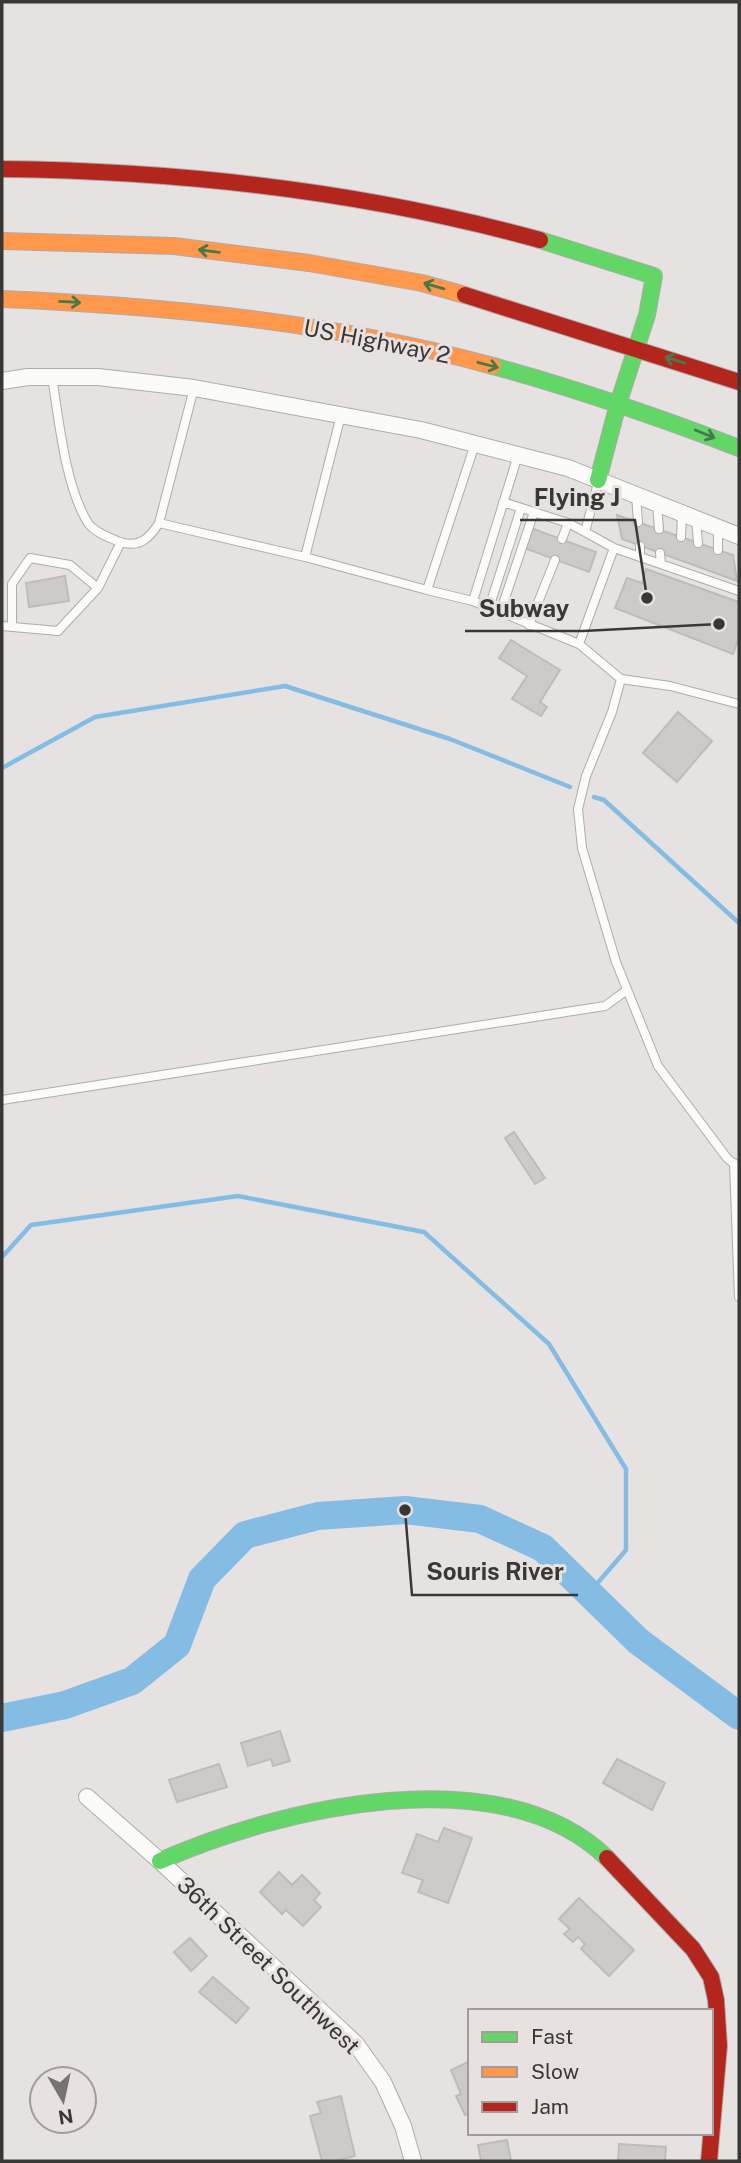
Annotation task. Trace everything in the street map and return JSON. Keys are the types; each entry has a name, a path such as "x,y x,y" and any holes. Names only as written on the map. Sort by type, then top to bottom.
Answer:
{"main road":[{"path":"2,169 191,179 341,198 511,231 595,254 654,276 647,314 618,404 598,480"},
{"path":"2,243 47,241 174,247 309,263 409,281 510,307 739,383"},
{"name":"US Highway 2","path":"2,299 118,305 302,326 442,352 533,376 699,431 739,448"},
{"path":"160,1861 267,1820 390,1801 476,1801 556,1825 592,1845 681,1936 711,1974 719,2018 713,2128"},
{"path":"709,2161 712,2135"}],"street":[{"path":"2,381 28,377 98,377 194,388 421,430 568,468 739,536"},
{"name":"36th Street Southwest","path":"87,1797 356,2043 383,2082 403,2126 413,2161"}],"lane":[{"path":"52,377 63,442 77,497 89,526 110,538 132,545 149,538 159,523 194,388"},
{"path":"305,556 341,415"},
{"path":"427,590 475,444"},
{"path":"473,601 518,455"},
{"path":"585,532 598,480"},
{"path":"636,495 638,522"},
{"path":"503,502 568,523 614,548 661,564 682,566 701,578 718,579 739,591"},
{"path":"657,503 659,529"},
{"path":"489,608 521,509"},
{"path":"500,613 534,512"},
{"path":"681,537 689,516"},
{"path":"689,516 698,543"},
{"path":"159,523 305,556 473,601 579,644 621,679 670,686 719,701 739,704"},
{"path":"562,539 568,523"},
{"path":"718,528 718,550"},
{"path":"2,626 58,631 98,588 121,542"},
{"path":"640,546 640,557"},
{"path":"579,644 614,548"},
{"path":"660,553 661,564"},
{"path":"12,627 12,584 30,558 70,565 98,588"},
{"path":"529,625 555,560"},
{"path":"701,568 701,578"},
{"path":"621,679 612,712 586,776 578,809 582,848 599,911 658,1066 703,1128 736,1165 739,1297"},
{"path":"2,1100 606,1006 627,990"}],"building":[{"path":"617,515 733,555 737,581 622,539"},
{"path":"531,528 596,552 589,572 524,548"},
{"path":"646,569 739,602 739,637 733,654 615,608 627,578 642,583"},
{"path":"65,576 69,601 29,607 26,583"},
{"path":"511,640 560,670 540,702 547,707 541,716 512,699 527,676 499,658"},
{"path":"678,712 712,741 677,782 643,753"},
{"path":"514,1132 545,1178 535,1184 505,1138"},
{"path":"280,1731 290,1761 273,1766 271,1759 248,1766 241,1743"},
{"path":"617,1759 665,1783 652,1810 603,1783"},
{"path":"219,1764 227,1787 177,1802 169,1780"},
{"path":"444,1828 472,1838 448,1903 418,1892 423,1880 402,1873 417,1834 438,1842"},
{"path":"279,1872 292,1885 302,1875 320,1893 314,1900 321,1907 303,1926 286,1910 282,1914 260,1892"},
{"path":"579,1898 634,1950 609,1976 581,1949 585,1944 578,1937 573,1942 564,1934 570,1929 559,1919"},
{"path":"190,1938 207,1956 191,1971 174,1952"},
{"path":"213,1977 249,2008 236,2023 199,1992"},
{"path":"468,2062 468,2114 465,2115 456,2096 461,2094 451,2070"},
{"path":"341,2096 355,2156 322,2161 310,2116 321,2113 317,2102"},
{"path":"507,2140 511,2161 481,2161 478,2145"},
{"path":"619,2144 666,2147 665,2161 618,2161"}],"waterway":[{"path":"2,768 95,717 285,686 450,739 570,787"},
{"path":"594,797 604,800 739,923"},
{"path":"2,1257 31,1225 238,1196 424,1232 549,1344 626,1469 626,1550 589,1593"},
{"path":"2,1718 65,1705 132,1681 177,1645 202,1579 245,1535 318,1516 405,1510 480,1519 543,1548 638,1641 739,1716"}],"traffic: fast":[{"path":"540,240 654,276 647,315 618,404 598,480"},
{"path":"493,366 617,404 739,448"},
{"path":"160,1861 209,1841 326,1810 388,1801 450,1800 509,1808 562,1826 607,1858"}],"traffic: slow":[{"path":"2,241 174,246 309,263 422,283 465,295"},
{"path":"2,299 126,306 311,327 493,366"}],"traffic: jam":[{"path":"2,169 138,174 273,187 408,209 540,240"},
{"path":"465,295 739,382"},
{"path":"607,1858 693,1949 711,1977 716,2000 719,2046 713,2115"},
{"path":"709,2161 711,2135"}],"place":[{"name":"Flying J","path":"647,598"},
{"name":"Subway","path":"719,624"},
{"name":"Souris River","path":"405,1510"}]}
